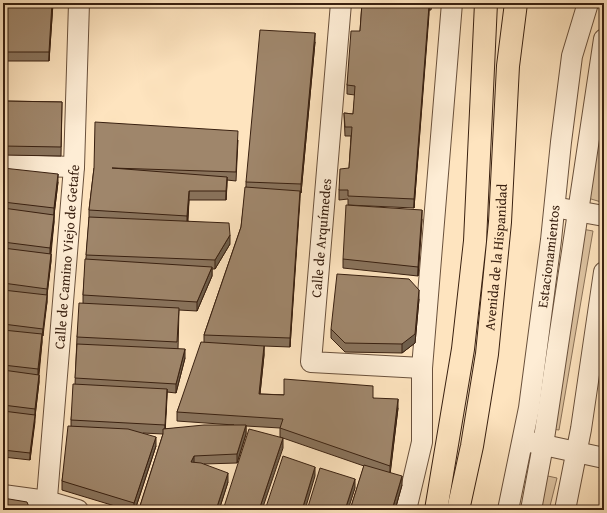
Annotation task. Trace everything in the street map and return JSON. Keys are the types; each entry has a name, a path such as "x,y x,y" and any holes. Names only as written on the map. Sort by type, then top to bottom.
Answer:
{"main road":[{"name":"Avenida de la Hispanidad","path":"436,510 463,349 475,241 486,3"},
{"name":"Avenida de la Hispanidad","path":"458,510 472,446 487,354 500,222 508,66 516,3"}],"street":[{"name":"Calle de Camino Viejo de Getafe","path":"46,505 74,167 79,3"},
{"name":"Calle de Arquímedes","path":"341,3 311,362 422,368"},
{"path":"406,510 422,442 422,368 452,3"},
{"name":"Estacionamientos","path":"508,510 529,408 554,208 560,142 572,56 588,3"},
{"path":"531,510 543,445 604,39"},
{"path":"3,165 74,167"},
{"path":"554,208 604,216"},
{"path":"565,510 576,452 604,272"},
{"path":"523,441 604,458"},
{"path":"3,495 46,505 78,510"}],"shaded area":[{"path":"604,27 604,184 601,202 578,195"},
{"path":"571,227 593,231 559,430 537,427"},
{"path":"534,473 557,478 549,510 525,510"}],"building":[{"path":"3,3 52,3 49,52 3,52"},
{"path":"362,3 429,6 414,199 348,196 348,190 339,190 340,169 349,168 352,127 345,127 344,113 353,114 355,86 347,85 351,31 360,31"},
{"path":"260,30 315,33 301,184 246,182"},
{"path":"3,101 62,102 61,147 3,146"},
{"path":"95,122 238,131 236,172 112,168 227,177 226,191 189,191 187,216 89,210 94,168"},
{"path":"3,168 58,174 54,208 3,202"},
{"path":"245,187 300,191 290,338 204,335 241,227"},
{"path":"346,205 422,210 418,267 343,259"},
{"path":"3,208 54,215 50,248 3,242"},
{"path":"89,217 229,223 230,235 215,260 86,255"},
{"path":"3,248 51,254 47,289 3,283"},
{"path":"85,259 212,267 197,302 83,295"},
{"path":"337,274 409,279 419,290 415,334 402,344 345,343 331,329"},
{"path":"3,290 47,295 43,329 3,324"},
{"path":"79,303 179,308 177,342 77,337"},
{"path":"3,330 42,334 38,369 3,365"},
{"path":"201,342 264,346 259,394 284,395 284,379 373,386 373,398 398,399 390,466 280,428 283,419 177,412"},
{"path":"77,344 185,349 176,384 75,378"},
{"path":"3,370 39,375 35,409 3,405"},
{"path":"73,384 167,389 165,425 71,420"},
{"path":"3,411 35,415 30,453 3,450"},
{"path":"204,425 246,425 237,454 194,456 191,462 201,463 228,473 216,510 185,510 176,508 175,510 157,510 140,506 163,434 163,429"},
{"path":"68,426 128,429 156,437 134,503 62,481"},
{"path":"249,429 283,438 259,510 223,510"},
{"path":"283,456 315,467 302,510 265,510"},
{"path":"364,465 402,476 392,510 350,510"},
{"path":"320,468 355,479 345,510 307,510"},
{"path":"3,498 27,502 29,510 3,510"}]}
